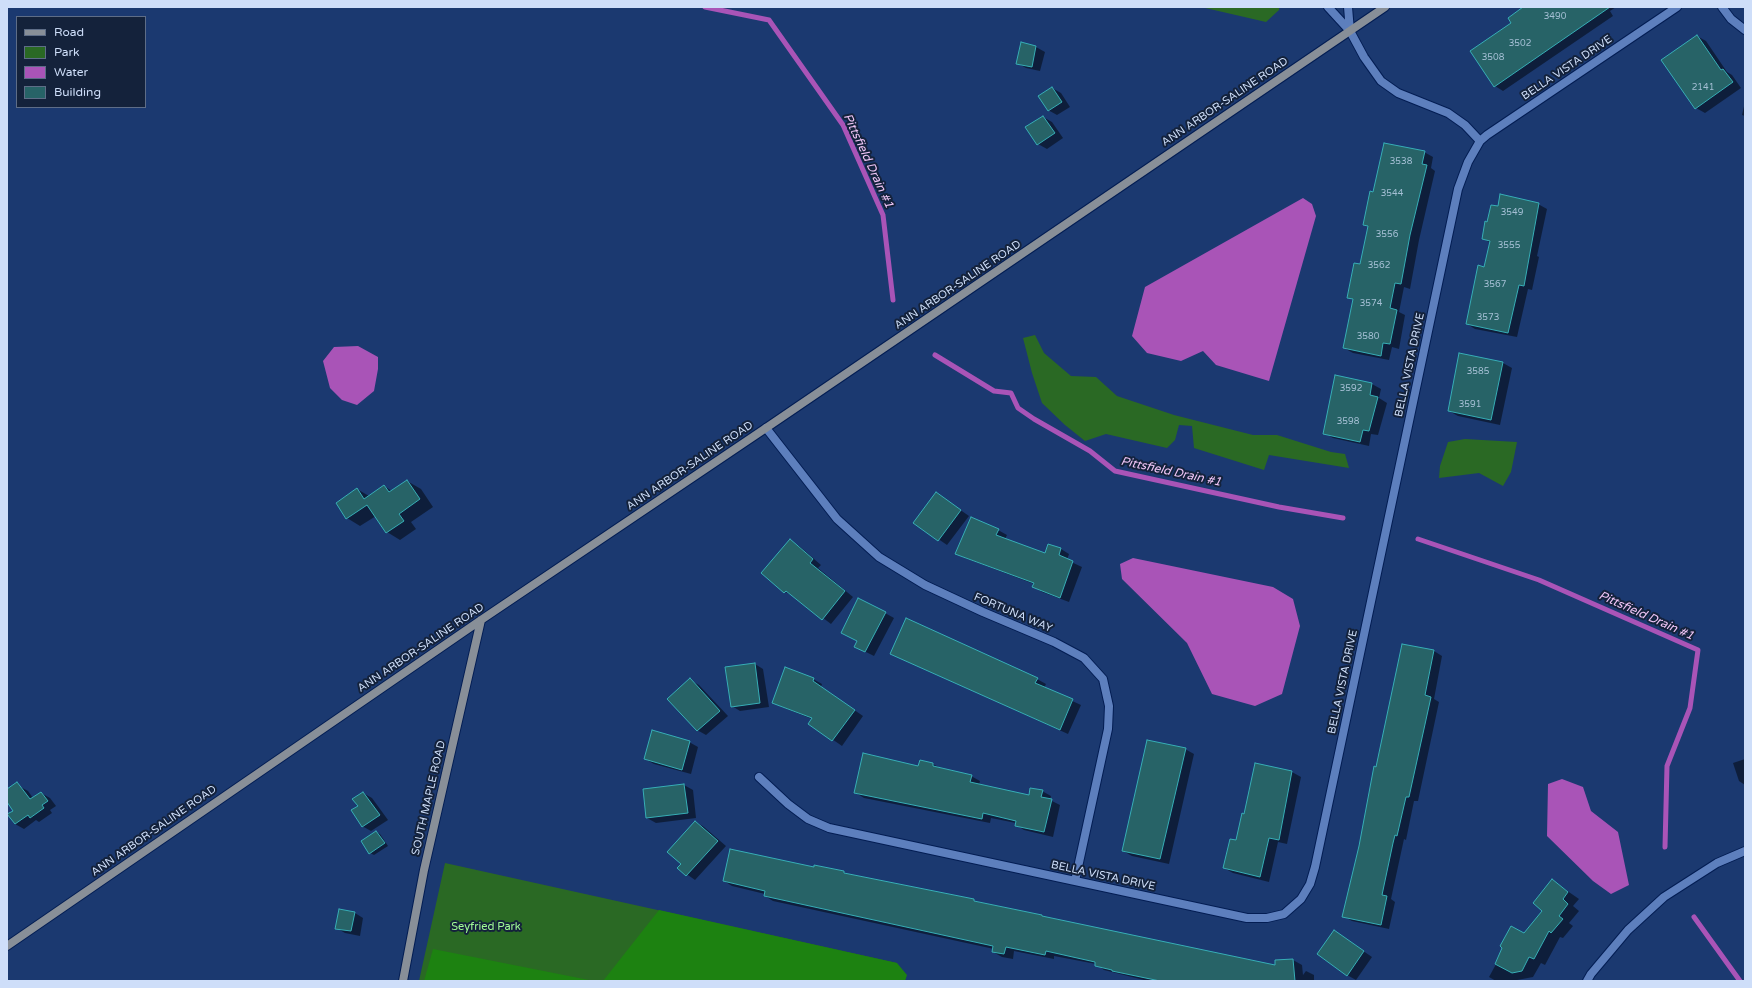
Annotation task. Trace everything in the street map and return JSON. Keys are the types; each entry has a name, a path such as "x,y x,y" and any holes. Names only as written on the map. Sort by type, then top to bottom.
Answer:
{"main road":[{"name":"ANN ARBOR-SALINE ROAD","path":"7,946 481,620 1386,7"},
{"name":"SOUTH MAPLE ROAD","path":"403,981 424,870 481,620"}],"street":[{"path":"1328,7 1350,31 1364,57 1381,81 1398,93 1412,100 1448,113 1466,125 1480,141"},
{"path":"1348,7 1350,31"},
{"name":"BELLA VISTA DRIVE","path":"759,777 788,804 808,819 829,828 1247,918 1260,918 1284,914 1301,899 1310,884 1454,208 1463,173 1480,141 1677,7"},
{"path":"1722,7 1731,19 1745,30"},
{"name":"FORTUNA WAY","path":"766,428 837,519 880,557 925,585 983,612 1054,642 1084,658 1102,679 1109,706 1108,729 1075,881"},
{"path":"1587,981 1590,974 1628,930 1664,897 1717,863 1745,851"}],"green space":[{"path":"1201,7 1279,7 1279,10 1266,22"},
{"path":"1035,335 1044,353 1071,376 1096,377 1117,396 1174,415 1253,435 1277,435 1331,452 1345,454 1349,468 1269,455 1264,470 1194,448 1192,426 1179,425 1175,440 1167,448 1106,434 1085,441 1065,425 1042,403 1023,338"},
{"path":"1465,439 1517,442 1511,472 1503,486 1479,473 1439,478 1440,466 1448,442"},
{"name":"Seyfried Park","path":"445,863 897,963 893,981 419,981"},
{"path":"659,910 897,963 907,975 905,981 603,981"},
{"path":"433,949 594,981 424,981"}],"water":[{"path":"1303,198 1312,204 1316,216 1269,381 1216,365 1203,351 1181,361 1147,353 1132,336 1145,287"},
{"path":"358,346 378,357 378,369 374,391 357,405 342,400 330,388 323,361 334,347"},
{"path":"1133,558 1273,587 1293,599 1300,626 1282,694 1255,706 1212,694 1187,643 1122,579 1120,564"},
{"path":"1562,779 1583,787 1591,811 1618,832 1629,885 1611,894 1593,881 1547,836 1548,784"}],"building":[{"path":"1523,7 1610,7 1494,87 1470,51 1511,23 1508,18"},
{"path":"1697,35 1721,70 1723,69 1733,82 1695,109 1661,60"},
{"path":"1021,42 1036,46 1032,67 1016,64"},
{"path":"1052,87 1062,102 1048,111 1038,96"},
{"path":"1043,116 1055,133 1037,145 1025,127"},
{"path":"1384,143 1425,151 1422,164 1427,165 1410,235 1401,284 1395,283 1390,308 1397,310 1390,344 1383,343 1381,356 1343,348 1353,299 1347,298 1354,263 1360,264 1368,226 1363,225 1370,191 1373,192"},
{"path":"1500,194 1539,203 1524,286 1519,285 1508,333 1466,324 1478,265 1484,267 1490,241 1482,239 1485,221 1487,222 1491,205 1498,206"},
{"path":"1459,353 1503,362 1491,420 1448,411"},
{"path":"1335,375 1372,383 1370,395 1378,397 1369,431 1363,430 1360,442 1323,434"},
{"path":"407,480 420,499 399,514 404,521 386,533 367,505 346,519 336,503 357,488 364,499 384,485 389,492"},
{"path":"936,492 961,510 938,541 913,523"},
{"path":"971,517 999,529 996,535 1045,553 1048,544 1061,548 1059,555 1073,561 1060,598 1032,587 1034,583 955,554"},
{"path":"790,539 813,559 810,563 845,591 822,620 786,591 784,593 761,573"},
{"path":"858,598 886,612 865,652 854,647 857,641 841,633"},
{"path":"906,618 1038,678 1035,683 1073,699 1060,730 890,654"},
{"path":"1402,644 1434,650 1425,695 1431,697 1409,797 1406,797 1397,836 1395,835 1393,843 1382,895 1387,896 1381,925 1342,917 1359,846 1374,766 1376,767"},
{"path":"755,663 760,703 731,707 725,667"},
{"path":"785,667 814,678 813,681 855,710 832,741 808,724 812,718 772,703"},
{"path":"690,678 720,711 697,731 667,699"},
{"path":"652,730 690,741 682,770 644,759"},
{"path":"1147,740 1186,748 1160,859 1122,851"},
{"path":"863,753 918,766 920,760 933,763 933,766 972,775 970,782 1029,795 1030,788 1043,790 1041,797 1052,799 1044,832 1015,826 1016,821 983,813 982,819 854,793"},
{"path":"1255,763 1292,771 1279,840 1269,838 1260,877 1223,868 1230,839 1236,840 1242,813 1244,814"},
{"path":"17,782 30,799 41,792 48,801 42,805 44,808 30,818 28,815 15,824 7,814 13,811 7,802 7,789"},
{"path":"684,784 688,813 646,818 643,789"},
{"path":"363,792 380,815 362,827 351,810 358,806 352,799"},
{"path":"695,821 718,841 686,876 677,868 681,864 667,852"},
{"path":"376,831 385,843 369,854 361,841"},
{"path":"730,849 814,867 814,865 844,871 844,873 974,899 974,901 1042,916 1275,965 1275,960 1293,959 1295,981 1160,981 1112,971 1095,966 1095,962 1046,951 1045,955 1006,947 1004,954 992,952 993,946 764,896 765,891 723,881"},
{"path":"1552,879 1568,892 1563,899 1568,904 1559,916 1563,919 1551,933 1549,931 1534,959 1529,957 1522,971 1512,973 1495,964 1502,948 1500,946 1511,926 1524,933 1542,911 1533,903"},
{"path":"339,909 355,912 351,931 335,929"},
{"path":"1334,930 1364,951 1347,976 1317,954"}],"waterway":[{"name":"Pittsfield Drain #1","path":"705,7 769,20 843,125 883,215 893,300"},
{"name":"Pittsfield Drain #1","path":"935,355 994,391 1011,393 1018,408 1034,419 1090,451 1115,471 1279,507 1343,518"},
{"name":"Pittsfield Drain #1","path":"1418,539 1539,580 1698,650 1690,708 1667,766 1665,847"},
{"name":"Pittsfield Drain #1","path":"1694,917 1740,981"}]}
